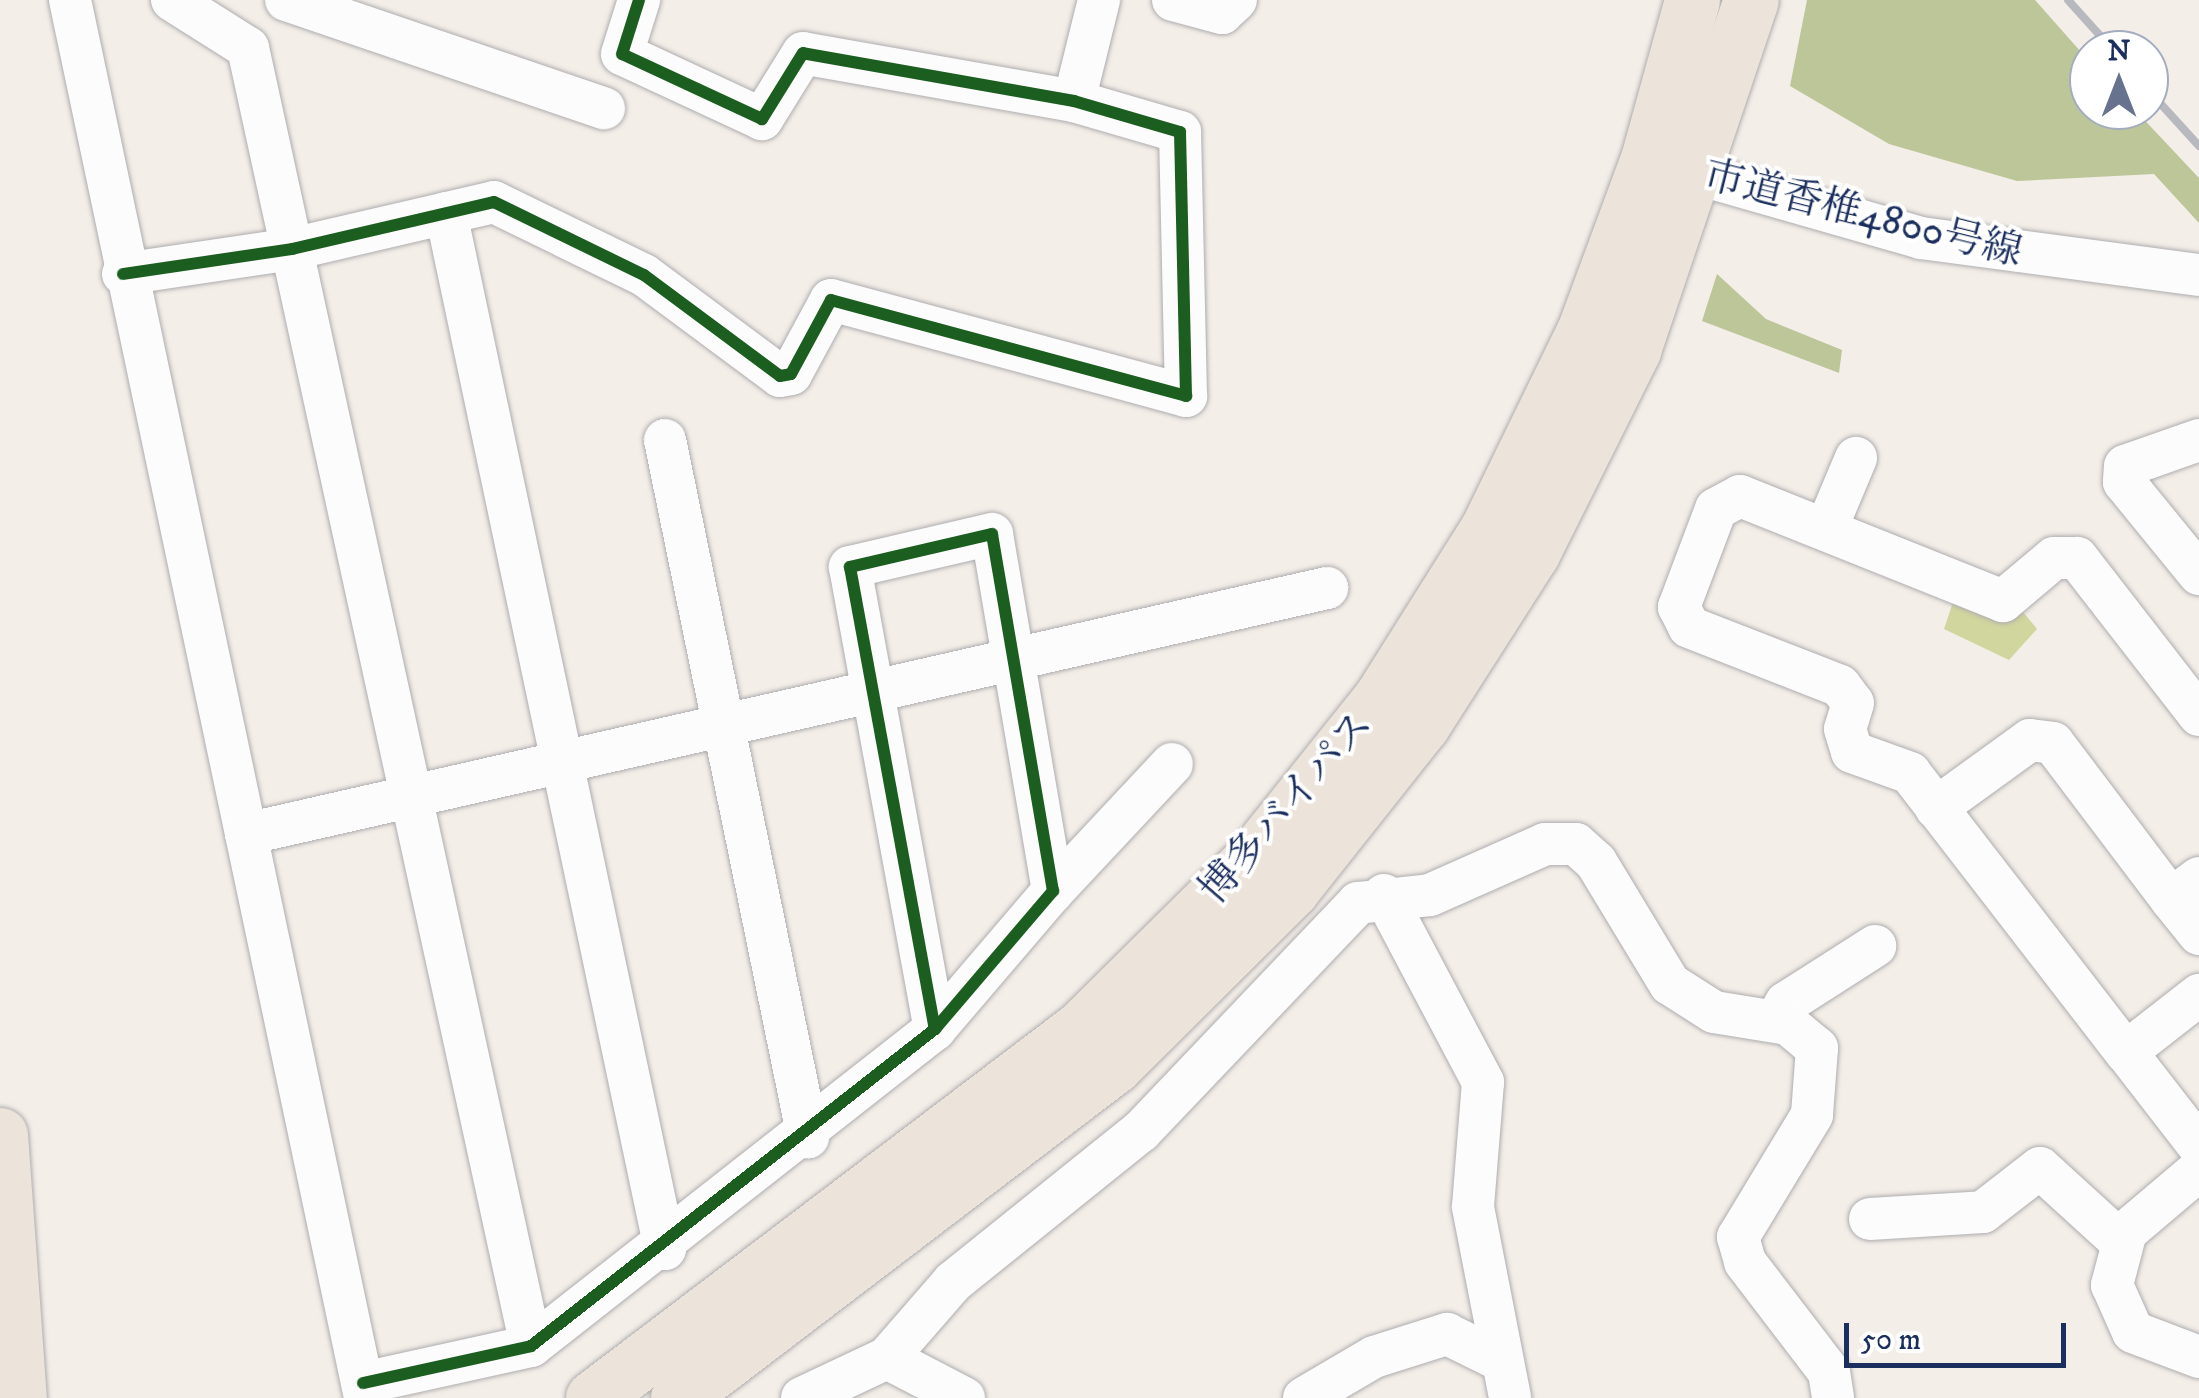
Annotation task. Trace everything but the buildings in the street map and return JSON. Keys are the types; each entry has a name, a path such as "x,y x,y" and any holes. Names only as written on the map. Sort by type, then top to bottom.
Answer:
{"main road":[{"name":"博多バイパス","path":"678,1398 1114,1066 1292,890 1422,725 1532,553 1633,350 1674,167 1692,0"},
{"name":"博多バイパス","path":"593,1398 1081,1028 1252,859 1381,698 1488,528 1585,329 1674,167 1751,0"},
{"path":"0,1135 19,1398"}],"street":[{"path":"70,0 123,274 364,1391 531,1346 665,1249 808,1137 935,1029 1053,891 1172,764"},
{"path":"172,0 248,48 531,1346"},
{"path":"286,0 604,108"},
{"path":"123,274 292,249 446,214 510,204 644,275 780,376 791,374 831,300 1186,396 1180,132 1074,101 803,53 762,119 622,54 639,0"},
{"path":"1074,101 1099,0"},
{"path":"1174,0 1222,14 1236,0"},
{"name":"市道香椎4800号線","path":"1674,167 1920,238 2199,275"},
{"path":"446,214 665,1249"},
{"path":"665,440 720,725 808,1137"},
{"path":"2199,440 2125,466 2124,482 2199,574"},
{"path":"1827,527 1856,458"},
{"path":"2199,715 2077,558 2054,558 2003,601 1827,527 1740,496 1716,509 1679,607 1689,627 1840,686 1854,703 1845,728 1852,752 1910,773 2199,1146"},
{"path":"935,1029 850,567 992,534 1020,657 1053,891"},
{"path":"246,834 1327,588"},
{"path":"1936,808 2030,740 2053,743 2185,889 2199,934"},
{"path":"802,1398 887,1358 954,1282 1142,1131 1358,904 1384,895 1430,895 1545,844 1576,844 1670,984 1714,1012 1776,1020 1817,1048 1820,1078 1784,1173 1749,1206 1738,1237 1744,1262 1829,1372 1833,1398"},
{"path":"1384,895 1483,1082 1473,1206 1506,1380"},
{"path":"1776,1020 1786,1004 1876,946"},
{"path":"2126,1052 2199,995"},
{"path":"1870,1219 1983,1212 2040,1168 2122,1243"},
{"path":"2197,1355 2133,1332 2117,1310 2112,1285 2122,1243 2145,1210 2199,1170"},
{"path":"1304,1398 1374,1357 1447,1334 1506,1380"},
{"path":"887,1358 964,1398"},
{"path":"1481,1398 1506,1380"}],"green space":[{"path":"1807,0 2035,0 2069,38 2069,130 2154,130 2199,178 2199,223 2154,174 2017,181 1889,144 1790,86"},
{"path":"1717,274 1766,319 1842,350 1839,373 1702,321"},
{"path":"1956,593 2018,606 2037,629 2009,660 1944,629"}],"railway":[{"path":"2068,0 2095,30"},
{"path":"2169,113 2199,146"}],"cycle path":[{"path":"123,274 292,249 494,202 644,275 780,376 791,374 831,300 1186,396 1180,132 1074,101 803,53 762,119 622,54 639,0"},
{"path":"363,1383 531,1346 935,1029 1053,891 992,534 850,567 935,1029"}]}
